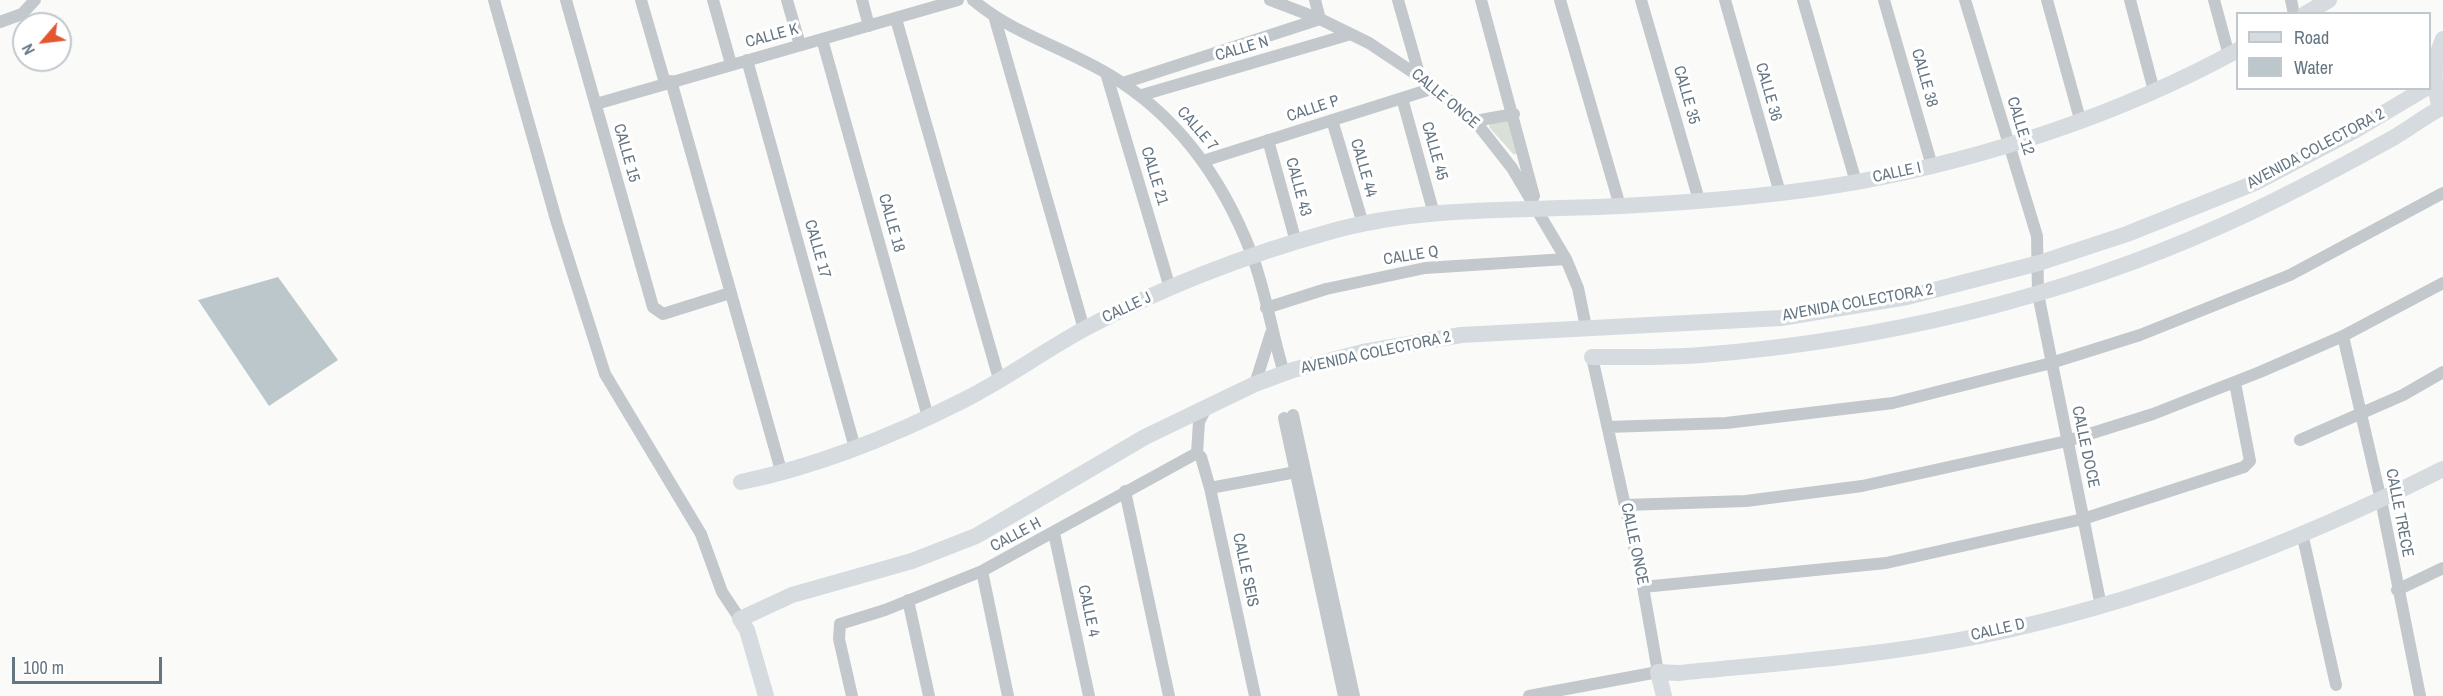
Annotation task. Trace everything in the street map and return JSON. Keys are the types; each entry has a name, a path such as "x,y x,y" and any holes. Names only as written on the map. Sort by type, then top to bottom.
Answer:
{"street":[{"path":"0,22 22,14 35,0"},
{"path":"494,0 557,223 605,374 701,534 722,592 747,630 761,672 765,696"},
{"name":"CALLE 15","path":"566,0 653,307 657,313 663,314 730,293"},
{"path":"640,0 668,82 782,474"},
{"path":"713,0 731,64"},
{"path":"787,0 800,45"},
{"path":"862,0 869,26"},
{"name":"CALLE K","path":"596,104 958,0"},
{"name":"CALLE 7","path":"973,0 995,19 1024,34 1067,51 1142,95 1181,134 1203,161 1232,209 1252,256 1284,373"},
{"name":"CALLE ONCE","path":"1270,0 1320,19 1351,34 1419,76 1475,122 1512,168 1566,259 1578,288 1586,327"},
{"path":"1315,0 1320,19"},
{"path":"1398,0 1419,76"},
{"path":"1481,0 1514,114 1537,208"},
{"path":"1560,0 1620,206"},
{"name":"CALLE 35","path":"1641,0 1699,200"},
{"name":"CALLE 36","path":"1725,0 1780,194"},
{"path":"1803,0 1856,182"},
{"name":"CALLE 38","path":"1884,0 1932,166"},
{"name":"CALLE 12","path":"1965,0 2037,236 2038,294"},
{"path":"2047,0 2080,119"},
{"path":"2130,0 2154,91"},
{"path":"2214,0 2233,53"},
{"path":"2308,12 2329,0"},
{"path":"896,19 999,379"},
{"path":"995,19 1084,329"},
{"name":"CALLE N","path":"1123,83 1320,19"},
{"name":"CALLE N","path":"1142,95 1351,34"},
{"name":"CALLE 18","path":"822,39 928,417"},
{"path":"2431,80 2434,61 2443,39"},
{"name":"CALLE I","path":"1537,208 1620,206 1780,194 1856,182 1932,166 2008,144 2080,119 2154,91 2233,53"},
{"name":"CALLE 17","path":"747,60 855,448"},
{"name":"CALLE 21","path":"1106,73 1170,288"},
{"name":"CALLE P","path":"1203,161 1434,88"},
{"path":"2431,89 2441,108"},
{"name":"AVENIDA COLECTORA 2","path":"740,619 792,595 912,561 976,536 1144,437 1255,384 1284,373 1363,352 1461,335 1781,318 1907,297 2039,263 2127,234 2257,182 2352,132 2425,90"},
{"name":"CALLE 45","path":"1402,98 1434,214"},
{"name":"AVENIDA COLECTORA 2","path":"1592,357 1699,356 1806,345 1910,326 2038,294 2185,242 2225,224 2316,180 2441,108"},
{"path":"1475,122 1514,114"},
{"name":"CALLE 44","path":"1332,120 1363,224"},
{"name":"CALLE 43","path":"1268,140 1296,242"},
{"path":"1608,427 1726,423 1893,403 2051,363 2140,335 2290,275 2443,193"},
{"name":"CALLE J","path":"741,482 782,474 855,448 928,417 966,399 1084,329 1170,288 1252,256 1363,224 1434,214 1537,208"},
{"name":"CALLE Q","path":"1266,308 1326,289 1425,268 1566,259"},
{"path":"1625,505 1746,501 1862,486 2067,441 2153,414 2235,382 2343,336 2443,283"},
{"name":"CALLE DOCE","path":"2038,294 2102,606"},
{"path":"1255,384 1272,332"},
{"name":"CALLE TRECE","path":"2343,336 2381,500 2397,590 2420,696"},
{"name":"CALLE ONCE","path":"1592,357 1643,587 1664,696"},
{"path":"2300,440 2362,413 2443,372"},
{"path":"1643,587 1886,563 2083,519 2244,467 2250,461 2250,450 2235,382"},
{"path":"1197,453 1199,422 1207,406"},
{"path":"1344,696 1296,472 1289,416 1354,696"},
{"name":"CALLE SEIS","path":"1197,453 1202,457 1210,488 1255,696"},
{"name":"CALLE H","path":"852,696 839,639 840,624 982,571 1197,453"},
{"name":"CALLE D","path":"1529,696 1580,691 1658,672 1678,673 1884,652 1980,635 2102,606 2214,567 2302,532 2381,500 2443,469"},
{"path":"1210,488 1296,472"},
{"path":"1125,491 1169,696"},
{"path":"2302,532 2336,685"},
{"name":"CALLE 4","path":"1054,533 1089,696"},
{"path":"2397,590 2443,568"},
{"path":"982,571 1008,696"},
{"path":"908,600 928,696"}],"shaded area":[{"path":"1509,120 1519,151 1514,155 1489,127 1490,124"}],"water":[{"path":"278,277 338,360 269,406 198,300"}]}
